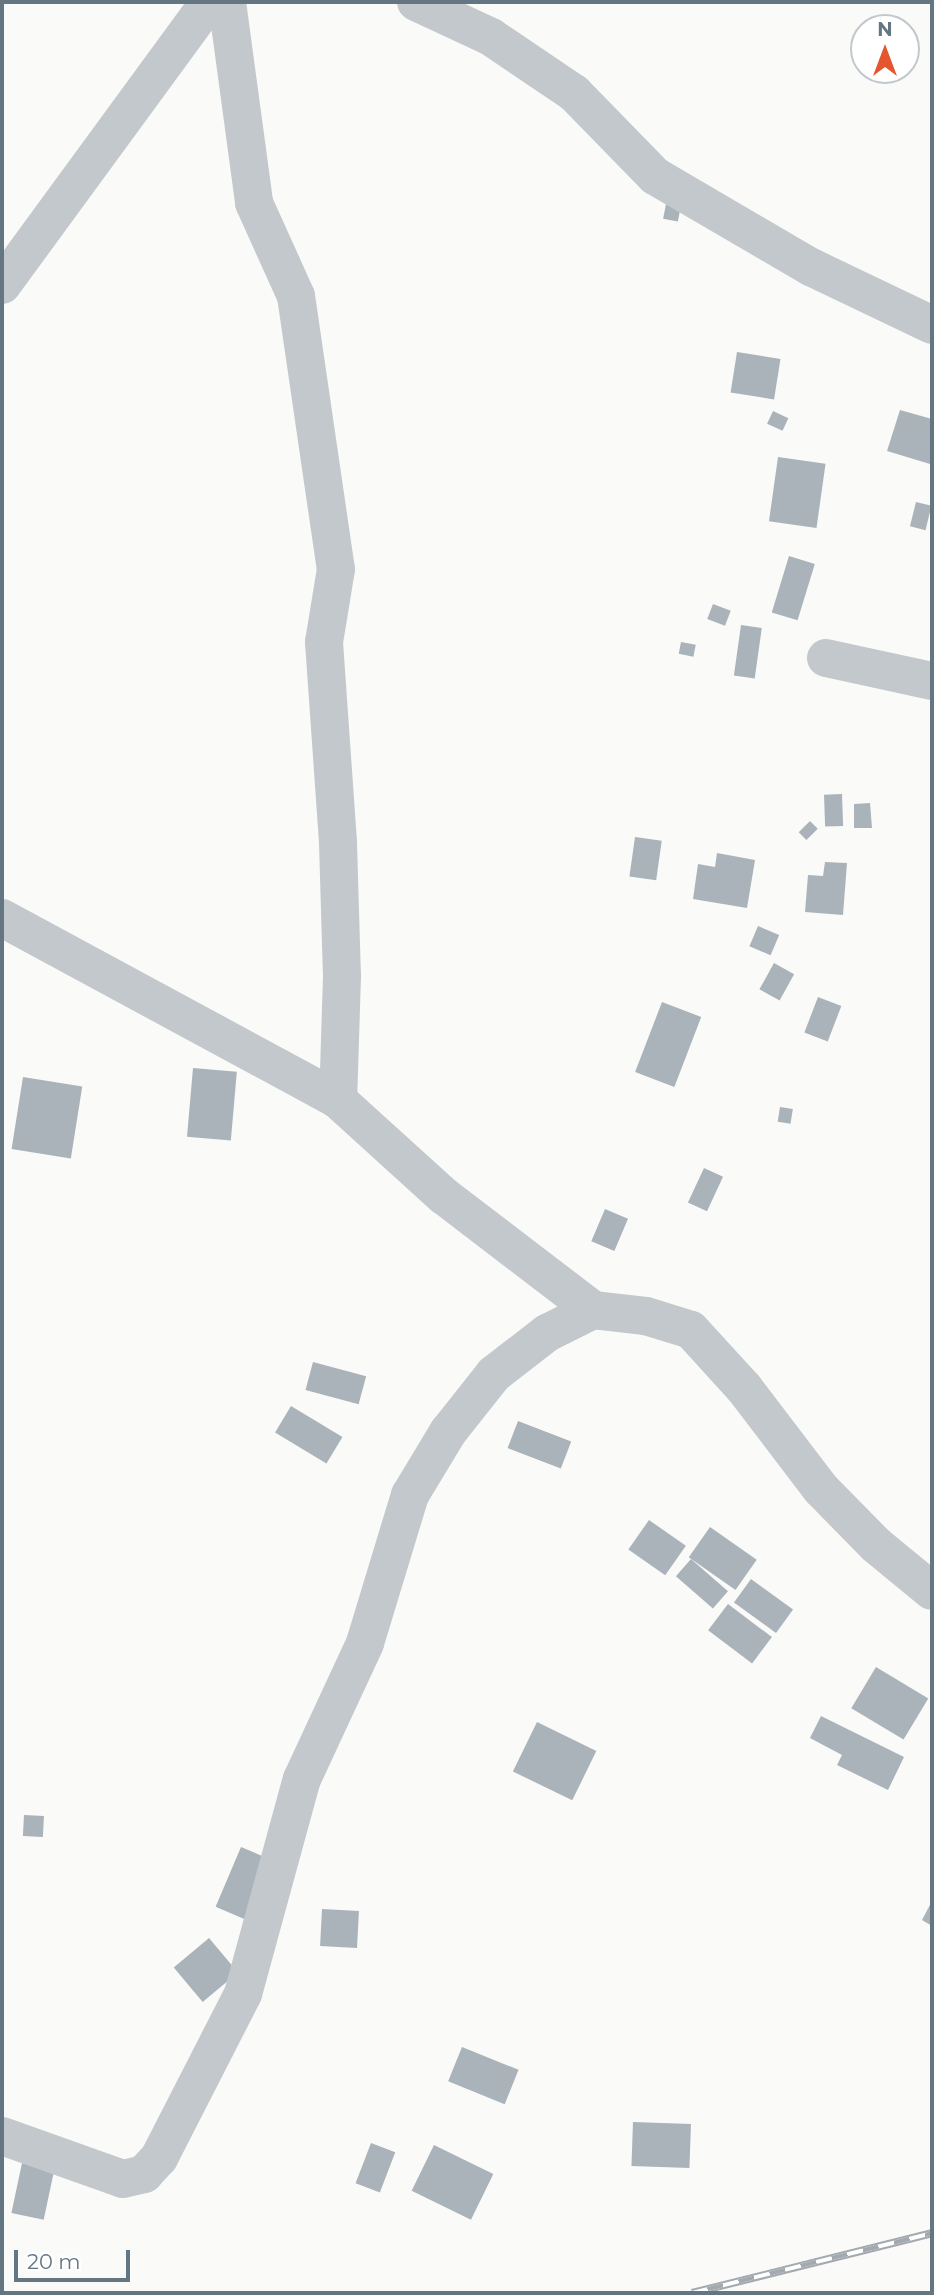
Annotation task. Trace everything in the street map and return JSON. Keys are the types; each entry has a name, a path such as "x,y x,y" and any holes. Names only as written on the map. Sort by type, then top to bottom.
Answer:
{"street":[{"path":"2,285 209,2"},
{"path":"227,2 254,203 296,296 336,569 324,642 339,870 338,1100"},
{"path":"416,2 491,37 574,93 655,176 811,267 932,325"},
{"path":"826,658 932,681"},
{"path":"2,918 338,1100 444,1196 593,1310 646,1316 691,1330 744,1388 821,1489 876,1545 932,1591"},
{"path":"2,2136 123,2179 144,2174 159,2158 243,1994 302,1779 365,1643 410,1495 448,1433 494,1374 547,1333 593,1310"}],"building":[{"path":"666,204 681,207 678,222 663,219"},
{"path":"737,352 780,359 774,399 731,392"},
{"path":"900,410 932,419 930,464 887,451"},
{"path":"773,411 788,418 782,431 767,424"},
{"path":"778,457 826,464 816,528 769,521"},
{"path":"916,502 932,506 925,530 910,526"},
{"path":"789,556 815,564 798,620 772,612"},
{"path":"713,604 731,611 725,626 707,619"},
{"path":"741,625 762,628 755,678 734,676"},
{"path":"681,642 696,645 693,657 679,654"},
{"path":"842,794 843,826 825,827 824,795"},
{"path":"870,803 872,828 854,828 854,804"},
{"path":"810,821 818,829 806,840 799,832"},
{"path":"635,837 662,841 656,880 629,877"},
{"path":"717,853 755,860 747,908 693,899 698,864 715,867"},
{"path":"825,862 847,863 843,915 805,912 808,875 823,876"},
{"path":"758,926 779,935 771,955 749,946"},
{"path":"774,963 794,974 780,1000 759,989"},
{"path":"818,997 841,1006 828,1041 804,1032"},
{"path":"662,1002 701,1017 674,1087 635,1072"},
{"path":"193,1068 237,1072 231,1141 187,1137"},
{"path":"23,1077 82,1086 71,1158 12,1149"},
{"path":"780,1107 793,1109 790,1124 778,1122"},
{"path":"704,1168 723,1177 707,1211 688,1202"},
{"path":"605,1209 628,1219 614,1251 591,1241"},
{"path":"313,1362 366,1376 359,1404 305,1390"},
{"path":"291,1406 342,1437 326,1463 275,1433"},
{"path":"518,1421 571,1441 561,1469 508,1448"},
{"path":"649,1520 686,1546 665,1575 628,1549"},
{"path":"710,1527 757,1560 735,1590 689,1557"},
{"path":"691,1559 728,1591 713,1609 676,1576"},
{"path":"751,1579 793,1610 776,1633 734,1602"},
{"path":"728,1604 772,1637 752,1663 708,1630"},
{"path":"876,1667 928,1698 904,1740 851,1708"},
{"path":"821,1716 904,1757 888,1790 837,1765 842,1755 810,1738"},
{"path":"537,1722 596,1751 572,1800 513,1771"},
{"path":"24,1815 44,1816 43,1837 23,1836"},
{"path":"241,1847 271,1860 246,1920 216,1907"},
{"path":"932,1901 932,1926 922,1920"},
{"path":"322,1909 359,1911 357,1948 320,1946"},
{"path":"209,1938 238,1972 203,2002 174,1968"},
{"path":"462,2047 519,2070 505,2104 448,2081"},
{"path":"633,2122 691,2124 689,2168 631,2166"},
{"path":"371,2143 395,2152 380,2192 356,2183"},
{"path":"434,2145 493,2174 471,2220 412,2191"},
{"path":"22,2163 54,2170 44,2220 11,2213"}],"railway":[{"path":"692,2293 932,2233"}]}
